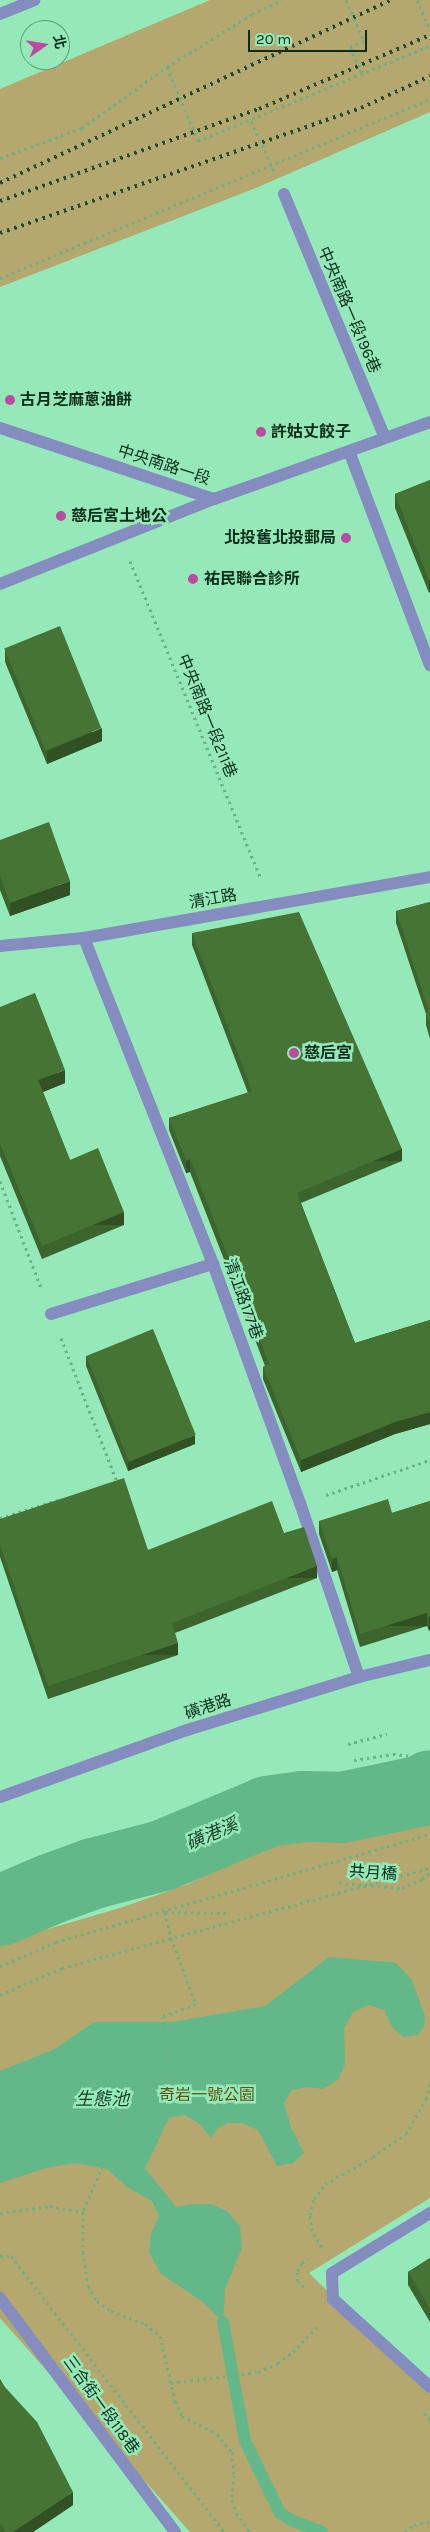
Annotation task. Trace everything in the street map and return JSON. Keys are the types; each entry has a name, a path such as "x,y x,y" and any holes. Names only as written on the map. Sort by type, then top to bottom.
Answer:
{"street":[{"path":"0,14 34,0"},
{"name":"中央南路一段196巷","path":"284,194 385,438"},
{"name":"中央南路一段","path":"0,428 214,499 430,422"},
{"path":"349,450 430,664"},
{"path":"0,584 214,499"},
{"name":"清江路","path":"3,946 84,938 430,877"},
{"path":"0,933 3,946"},
{"name":"清江路177巷","path":"84,938 213,1264 300,1504 359,1677"},
{"path":"51,1314 213,1264"},
{"name":"磺港路","path":"0,1798 187,1730 359,1677 430,1660"},
{"path":"430,2213 332,2273 333,2299 430,2387"},
{"name":"三合街一段118巷","path":"0,2298 175,2532"}],"path":[{"path":"0,158 82,128 167,67 252,14 282,0"},
{"path":"346,0 364,42 350,47 363,75"},
{"path":"417,0 430,30"},
{"path":"167,67 198,141 430,46"},
{"path":"0,278 430,99"},
{"path":"251,120 271,164"},
{"name":"中央南路一段211巷","path":"120,536 271,905"},
{"path":"300,1504 430,1460"},
{"path":"108,1484 117,1482"},
{"path":"0,1518 63,1498"},
{"path":"348,1744 387,1734"},
{"path":"354,1760 393,1754 420,1757 430,1765"},
{"path":"0,1966 56,1942 430,1834"},
{"path":"0,1995 62,1968 430,1870"},
{"name":"共月橋","path":"339,1883 402,1888 422,1880 430,1870"},
{"path":"165,1912 226,1913"},
{"path":"165,1912 171,1938 196,2004 163,2016 172,2075 133,2094 83,2212 83,2252 88,2286 96,2301 111,2311 145,2324 160,2336 171,2383 182,2416 216,2434 232,2452 234,2474 232,2500 236,2514 250,2532"},
{"path":"324,2249 312,2231 310,2215 314,2199 325,2184 373,2157 406,2134 426,2099 430,2084"},
{"path":"0,2213 50,2206 83,2212"},
{"path":"0,2256 11,2256 224,2532"},
{"path":"171,2383 258,2372 278,2363 293,2352 325,2320"},
{"path":"405,2532 414,2525 430,2522"}],"green space":[{"path":"210,0 430,0 430,112 256,188 0,287 0,89 45,70 70,70 70,59"},
{"name":"奇岩一號公園","path":"430,1811 430,2198 309,2273 430,2392 430,2532 190,2532 0,2318 0,1943 120,1908 188,1884 280,1839 347,1826 389,1825"}],"water":[{"name":"生態池","path":"329,1957 396,1963 412,1980 425,2016 424,2027 418,2035 403,2037 392,2027 384,2010 369,2005 353,2012 344,2028 345,2065 338,2080 323,2089 308,2087 292,2090 284,2103 291,2127 304,2153 293,2163 277,2166 258,2130 242,2123 228,2123 217,2129 211,2138 200,2124 185,2115 169,2118 145,2168 176,2207 193,2204 211,2204 227,2211 240,2226 242,2248 225,2289 223,2322 203,2302 161,2274 149,2252 151,2234 159,2216 152,2201 127,2187 107,2169 76,2163 46,2168 0,2183 0,2071 55,2049 94,2022 172,2022 265,2006"}],"building":[{"path":"430,480 430,579 429,580 395,494"},
{"path":"60,626 101,728 46,750 4,648"},
{"path":"49,822 70,881 10,903 0,876 0,840"},
{"path":"430,902 430,1027 426,1013 429,1012 396,911"},
{"path":"299,912 402,1149 297,1193 355,1343 430,1320 430,1412 395,1422 301,1460 263,1367 269,1364 246,1303 190,1159 186,1161 169,1118 252,1091 192,933"},
{"path":"35,993 65,1070 38,1080 70,1160 98,1148 124,1212 42,1246 0,1143 0,1007"},
{"path":"153,1329 196,1435 129,1462 86,1356"},
{"path":"124,1478 148,1550 272,1501 284,1533 304,1527 317,1566 172,1623 178,1643 48,1686 0,1545 0,1519"},
{"path":"388,1499 392,1513 430,1501 430,1617 427,1613 360,1634 337,1557 332,1559 319,1521"},
{"path":"430,2258 430,2309 408,2272"},
{"path":"0,2379 4,2386 37,2422 73,2492 13,2532 6,2532 0,2523"}],"waterway":[{"name":"磺港溪","path":"0,1910 93,1873 162,1855 267,1811 303,1806 342,1807 422,1790 430,1785"},
{"path":"223,2322 245,2441 280,2513 291,2520 322,2532"}],"railway":[{"path":"0,183 390,0"},
{"path":"0,201 259,109 430,35"},
{"path":"0,233 361,108 430,76"}],"place":[{"name":"古月芝麻蔥油餅","path":"10,400"},
{"name":"許姑丈餃子","path":"261,432"},
{"name":"慈后宮土地公","path":"61,516"},
{"name":"北投舊北投郵局","path":"346,538"},
{"name":"祐民聯合診所","path":"193,579"},
{"name":"慈后宮","path":"294,1053"}]}
